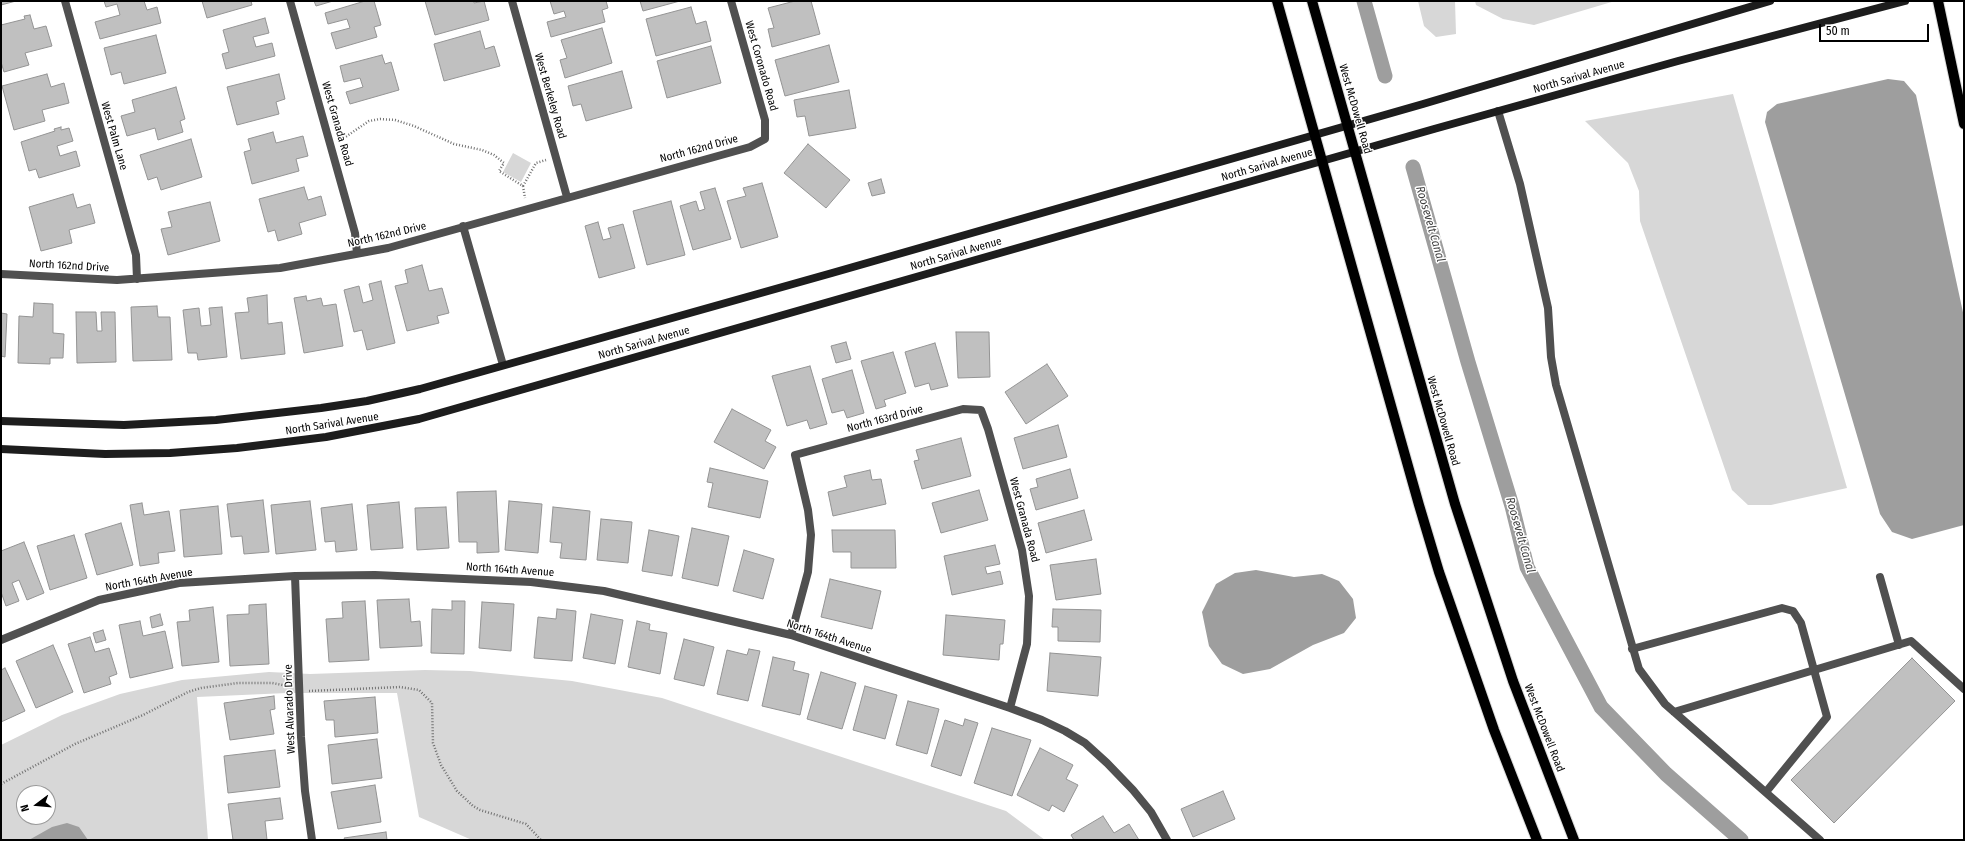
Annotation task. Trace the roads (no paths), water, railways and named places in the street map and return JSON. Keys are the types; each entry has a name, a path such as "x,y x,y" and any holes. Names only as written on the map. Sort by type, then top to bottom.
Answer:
{"main road":[{"path":"1277,1 1321,161 1437,565 1481,694 1537,840"},
{"name":"West McDowell Road","path":"1312,1 1455,504 1513,681 1574,840"},
{"name":"North Sarival Avenue","path":"1,421 124,425 216,420 280,414 367,401 448,382 1347,124 1423,104 1770,1"},
{"name":"North Sarival Avenue","path":"1,449 104,454 170,453 270,444 387,426 444,413 1390,141 1685,59 1904,1"},
{"path":"1938,1 1964,124"}],"street":[{"name":"West Palm Lane","path":"65,1 136,255 137,279"},
{"name":"West Granada Road","path":"290,1 355,233 357,253"},
{"name":"West Berkeley Road","path":"512,1 567,197"},
{"name":"West Coronado Road","path":"731,1 765,120 765,139"},
{"path":"1498,111 1520,184 1548,308 1551,357 1556,385 1639,670 1665,704 1820,840"},
{"name":"North 162nd Drive","path":"1,274 117,280 280,268 388,248 750,147 765,139"},
{"path":"463,226 503,365"},
{"name":"North 163rd Drive","path":"791,635 808,572 811,535 808,510 795,455 963,409 981,410"},
{"name":"West Granada Road","path":"981,410 988,429 1022,550 1029,596 1027,644 1010,708"},
{"name":"North 164th Avenue","path":"1,640 99,600 179,583 295,576 375,575 532,582 604,591 791,635 1010,708"},
{"name":"West Alvarado Drive","path":"295,576 301,737 305,791 312,840"},
{"path":"1880,577 1899,645"},
{"path":"1632,649 1782,608 1794,611 1801,623 1827,717 1766,792"},
{"path":"1674,712 1911,641 1964,688"},
{"path":"1010,708 1065,731 1085,743 1133,790 1151,812 1167,840"}],"waterway":[{"name":"Roosevelt Canal","path":"1364,1 1385,76"},
{"name":"Roosevelt Canal","path":"1413,167 1468,362 1512,506 1527,567 1601,707 1666,774 1741,840"}]}
